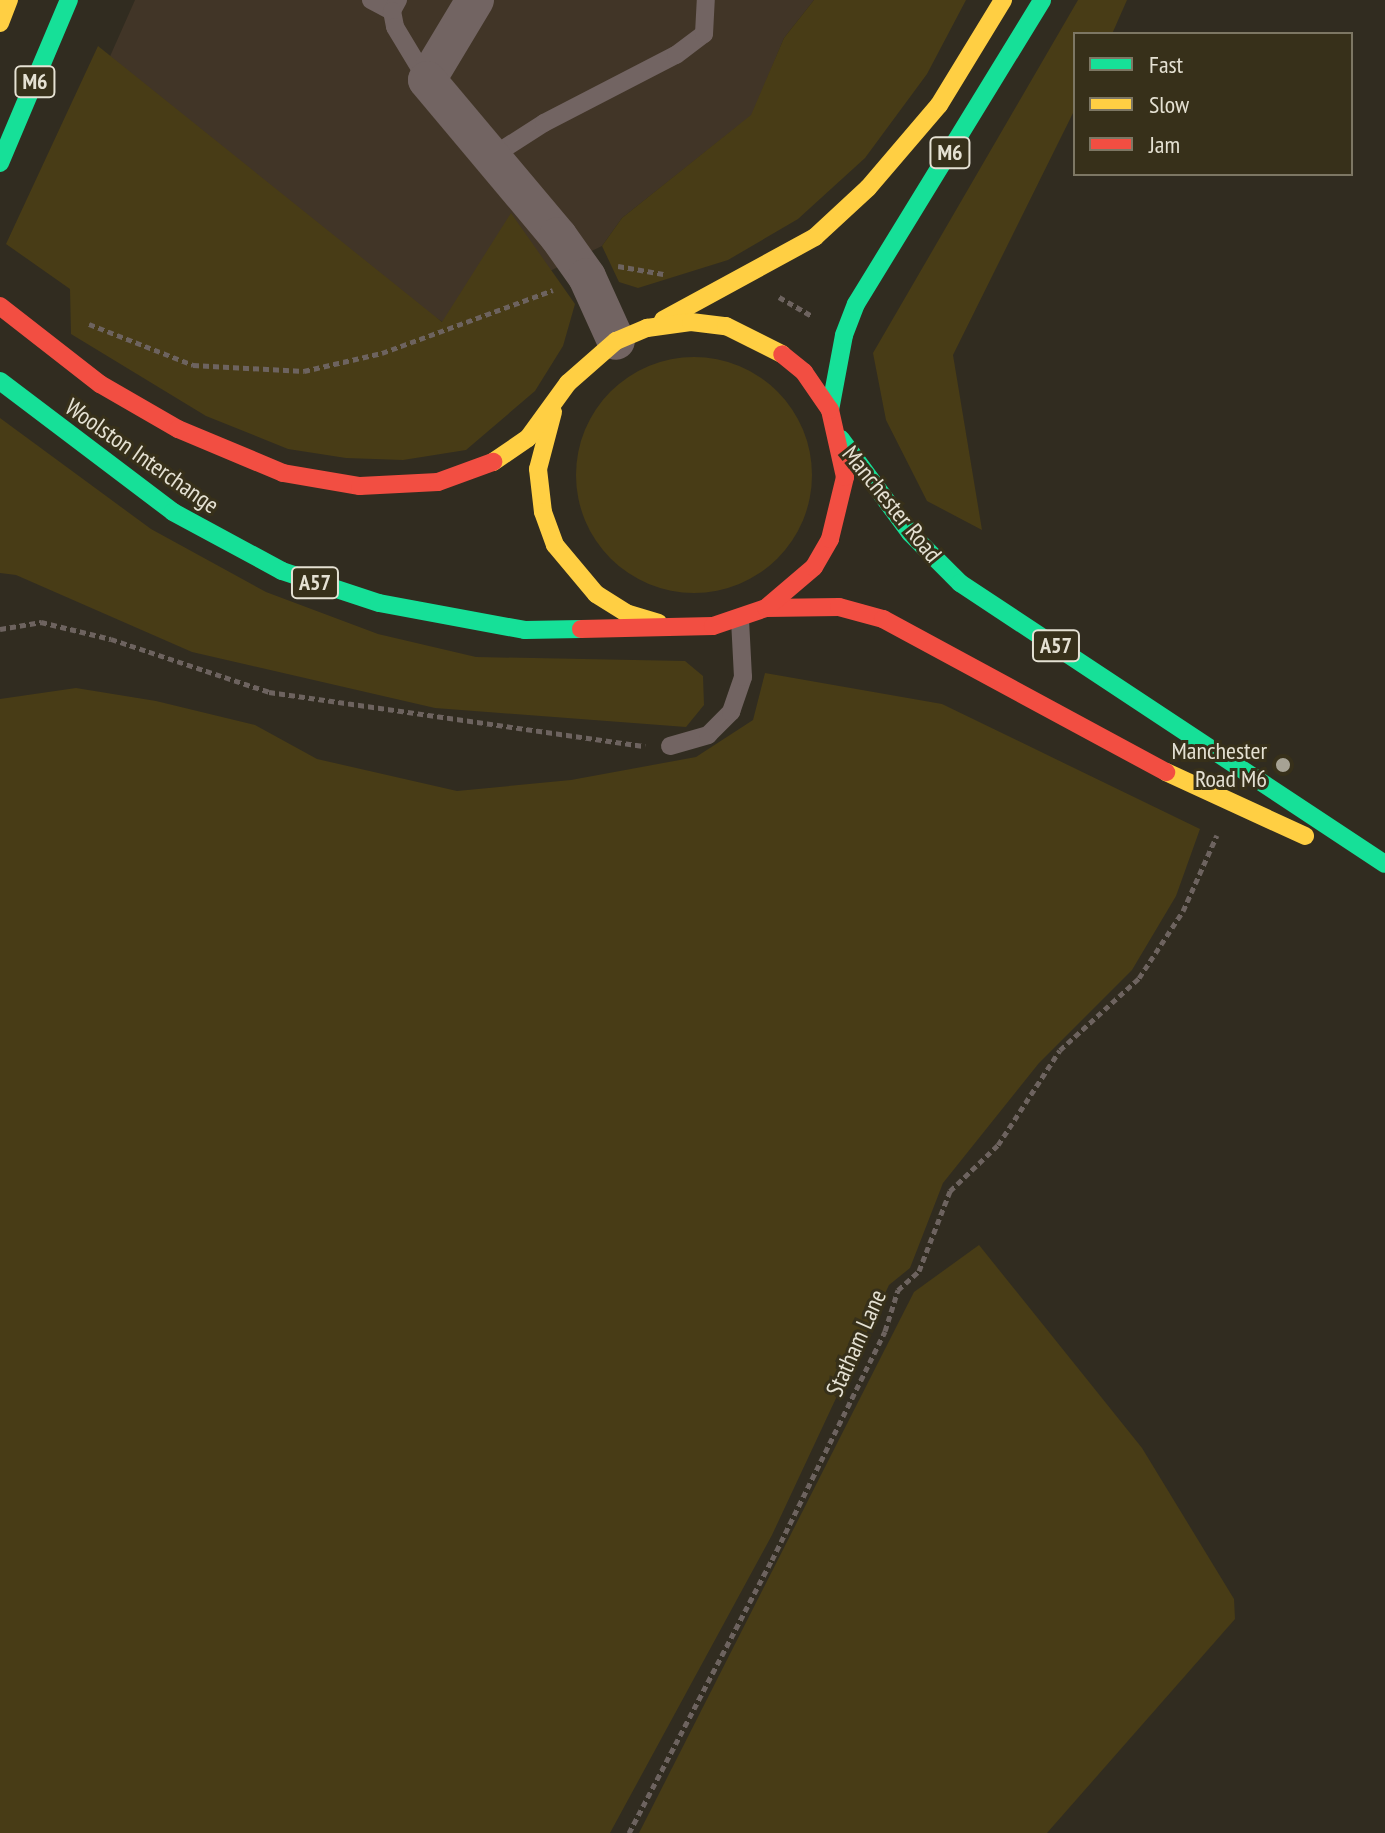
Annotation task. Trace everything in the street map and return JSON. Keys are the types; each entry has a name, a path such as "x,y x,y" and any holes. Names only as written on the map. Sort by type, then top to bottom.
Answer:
{"highway":[{"path":"0,23 9,0"},
{"name":"M6","path":"0,163 69,0"},
{"name":"M6","path":"747,278 815,237 908,146 975,51 1003,0"},
{"name":"M6","path":"844,335 856,304 1042,0"},
{"path":"632,335 747,278"},
{"name":"Woolston Interchange","path":"0,306 100,384 178,429 246,460 318,481 400,487 468,474 512,452 592,358 632,335 691,322 726,326 769,343 804,372 830,410 839,437 845,477 830,539 793,590 766,608 740,620 685,628 525,630 434,616 282,571 173,512 0,381"},
{"path":"830,410 844,335"},
{"name":"Woolston Interchange","path":"556,404 538,469 543,512 555,545 596,594 626,613 685,628"},
{"name":"Manchester Road","path":"839,437 910,533 960,583 1385,864"},
{"name":"A57","path":"766,608 839,607 883,619 1152,765 1385,872"}],"street":[{"path":"475,0 427,80 632,335"}],"lane":[{"path":"371,0 395,5 395,27 427,80"},
{"path":"491,157 544,123 676,55 704,34 706,0"},
{"path":"670,746 708,735 731,712 743,677 740,620"}],"path":[{"path":"747,278 844,335"},
{"path":"78,319 193,365 304,371 369,358 556,289"},
{"path":"0,629 41,622 111,639 269,692 624,744 670,746"},
{"name":"Statham Lane","path":"629,1833 772,1560 885,1331 898,1290 919,1271 950,1191 998,1145 1060,1050 1139,978 1183,911 1220,828"}],"shaded area":[{"path":"135,0 814,0 784,38 752,115 622,218 602,246 443,322 88,106"},
{"path":"814,0 966,0 927,74 865,158 798,219 728,260 638,288 619,282 602,246 622,218 751,115 784,38"},
{"path":"1078,0 1127,0 1113,32 1073,32 1073,113 953,355 982,530 927,501 886,420 873,353"},
{"path":"98,46 442,322 511,213 575,304 563,346 535,391 466,450 403,460 346,458 288,449 206,416 71,334 70,289 6,244"},
{"path":"694,357 717,359 739,366 778,391 803,430 810,452 810,498 803,520 778,559 739,584 717,591 694,593 671,591 649,584 610,559 585,520 578,498 576,475 578,452 585,430 610,391 649,366 671,359"},
{"path":"0,418 151,529 266,592 378,634 476,657 685,661 703,676 704,705 686,727 435,708 192,652 16,575 0,573"},
{"path":"765,673 942,704 1200,829 1176,896 1132,970 1039,1063 943,1183 910,1268 889,1285 772,1535 610,1833 0,1833 0,699 76,688 156,701 255,725 317,759 457,791 571,780 696,757 753,720"},
{"path":"979,1245 1142,1448 1234,1599 1235,1619 1047,1833 639,1833 914,1292"}],"traffic: fast":[{"path":"0,163 69,0"},
{"path":"830,410 844,335 856,304 1042,0"},
{"path":"0,381 173,512 282,571 379,603 525,630 581,629"},
{"path":"841,439 910,533 960,583 1385,864"}],"traffic: slow":[{"path":"0,23 9,0"},
{"path":"663,320 815,237 868,188 939,105 1003,0"},
{"path":"493,462 528,438 568,383 616,341 647,328 691,322 726,326 782,354"},
{"path":"553,412 538,469 543,512 555,545 596,594 626,613 658,623"},
{"path":"1166,772 1305,836"}],"traffic: jam":[{"path":"0,306 100,384 178,429 283,473 360,486 438,482 493,462"},
{"path":"581,629 713,626 766,608 814,567 830,539 845,477 830,410 804,372 782,354"},
{"path":"766,608 839,607 883,619 1166,772"}],"place":[{"name":"Manchester Road M6","path":"1283,765"}]}
